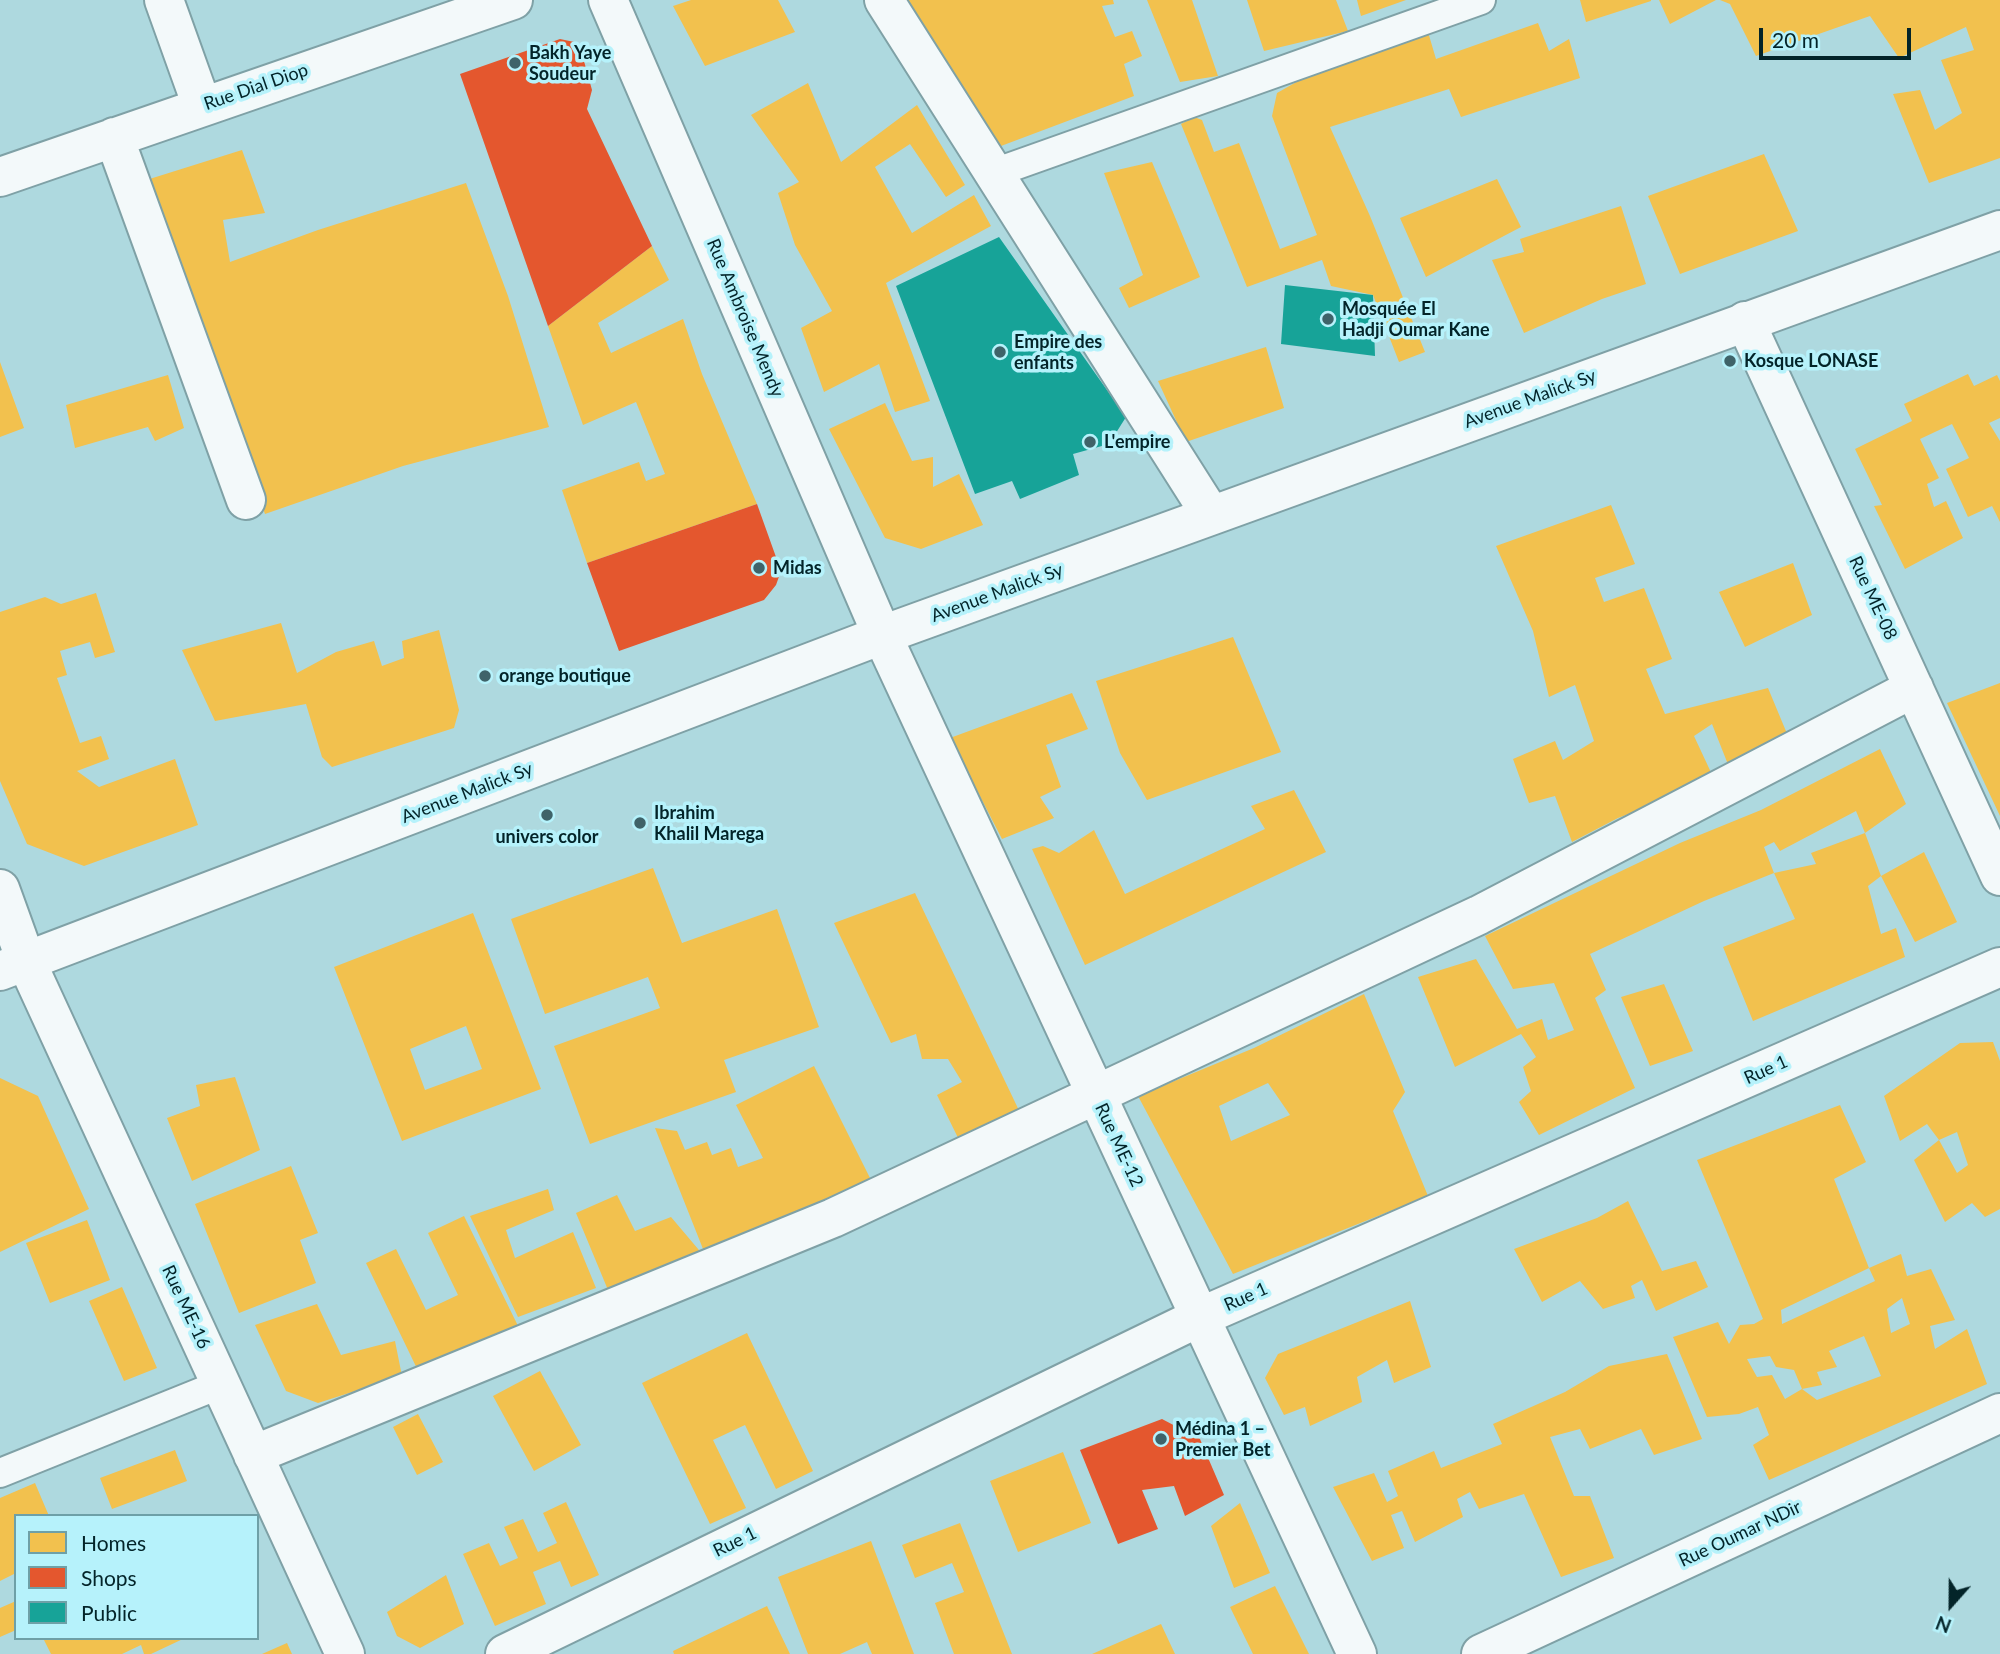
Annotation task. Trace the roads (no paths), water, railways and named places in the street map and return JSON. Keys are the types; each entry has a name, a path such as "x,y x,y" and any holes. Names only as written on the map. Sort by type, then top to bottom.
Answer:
{"street":[{"path":"164,0 202,106"},
{"name":"Rue Dial Diop","path":"0,177 513,0"},
{"name":"Rue Ambroise Mendy","path":"608,0 882,635"},
{"path":"884,0 1211,515"},
{"path":"114,137 246,500"},
{"name":"Avenue Malick Sy","path":"13,966 882,635 2000,230"},
{"name":"Rue ME-08","path":"1745,321 2000,876"},
{"name":"Rue ME-12","path":"882,635 1357,1654"},
{"path":"253,1455 834,1218 1479,915 1914,688"},
{"name":"Rue ME-16","path":"0,889 13,966 221,1384 345,1654"},
{"name":"Rue 1","path":"505,1654 1200,1317 2000,967"},
{"name":"Rue Oumar NDir","path":"1481,1654 2000,1413"}],"lane":[{"path":"994,173 1480,0"},
{"path":"0,1474 221,1384"}],"place":[{"name":"Bakh Yaye Soudeur","path":"515,63"},
{"name":"Mosquée El Hadji Oumar Kane","path":"1328,319"},
{"name":"Empire des enfants","path":"1000,352"},
{"name":"Kosque LONASE","path":"1730,361"},
{"name":"L'empire","path":"1090,442"},
{"name":"Midas","path":"759,568"},
{"name":"orange boutique","path":"485,676"},
{"name":"univers color","path":"547,815"},
{"name":"Ibrahim Khalil Marega","path":"640,823"},
{"name":"Médina 1 – Premier Bet","path":"1161,1439"}]}
